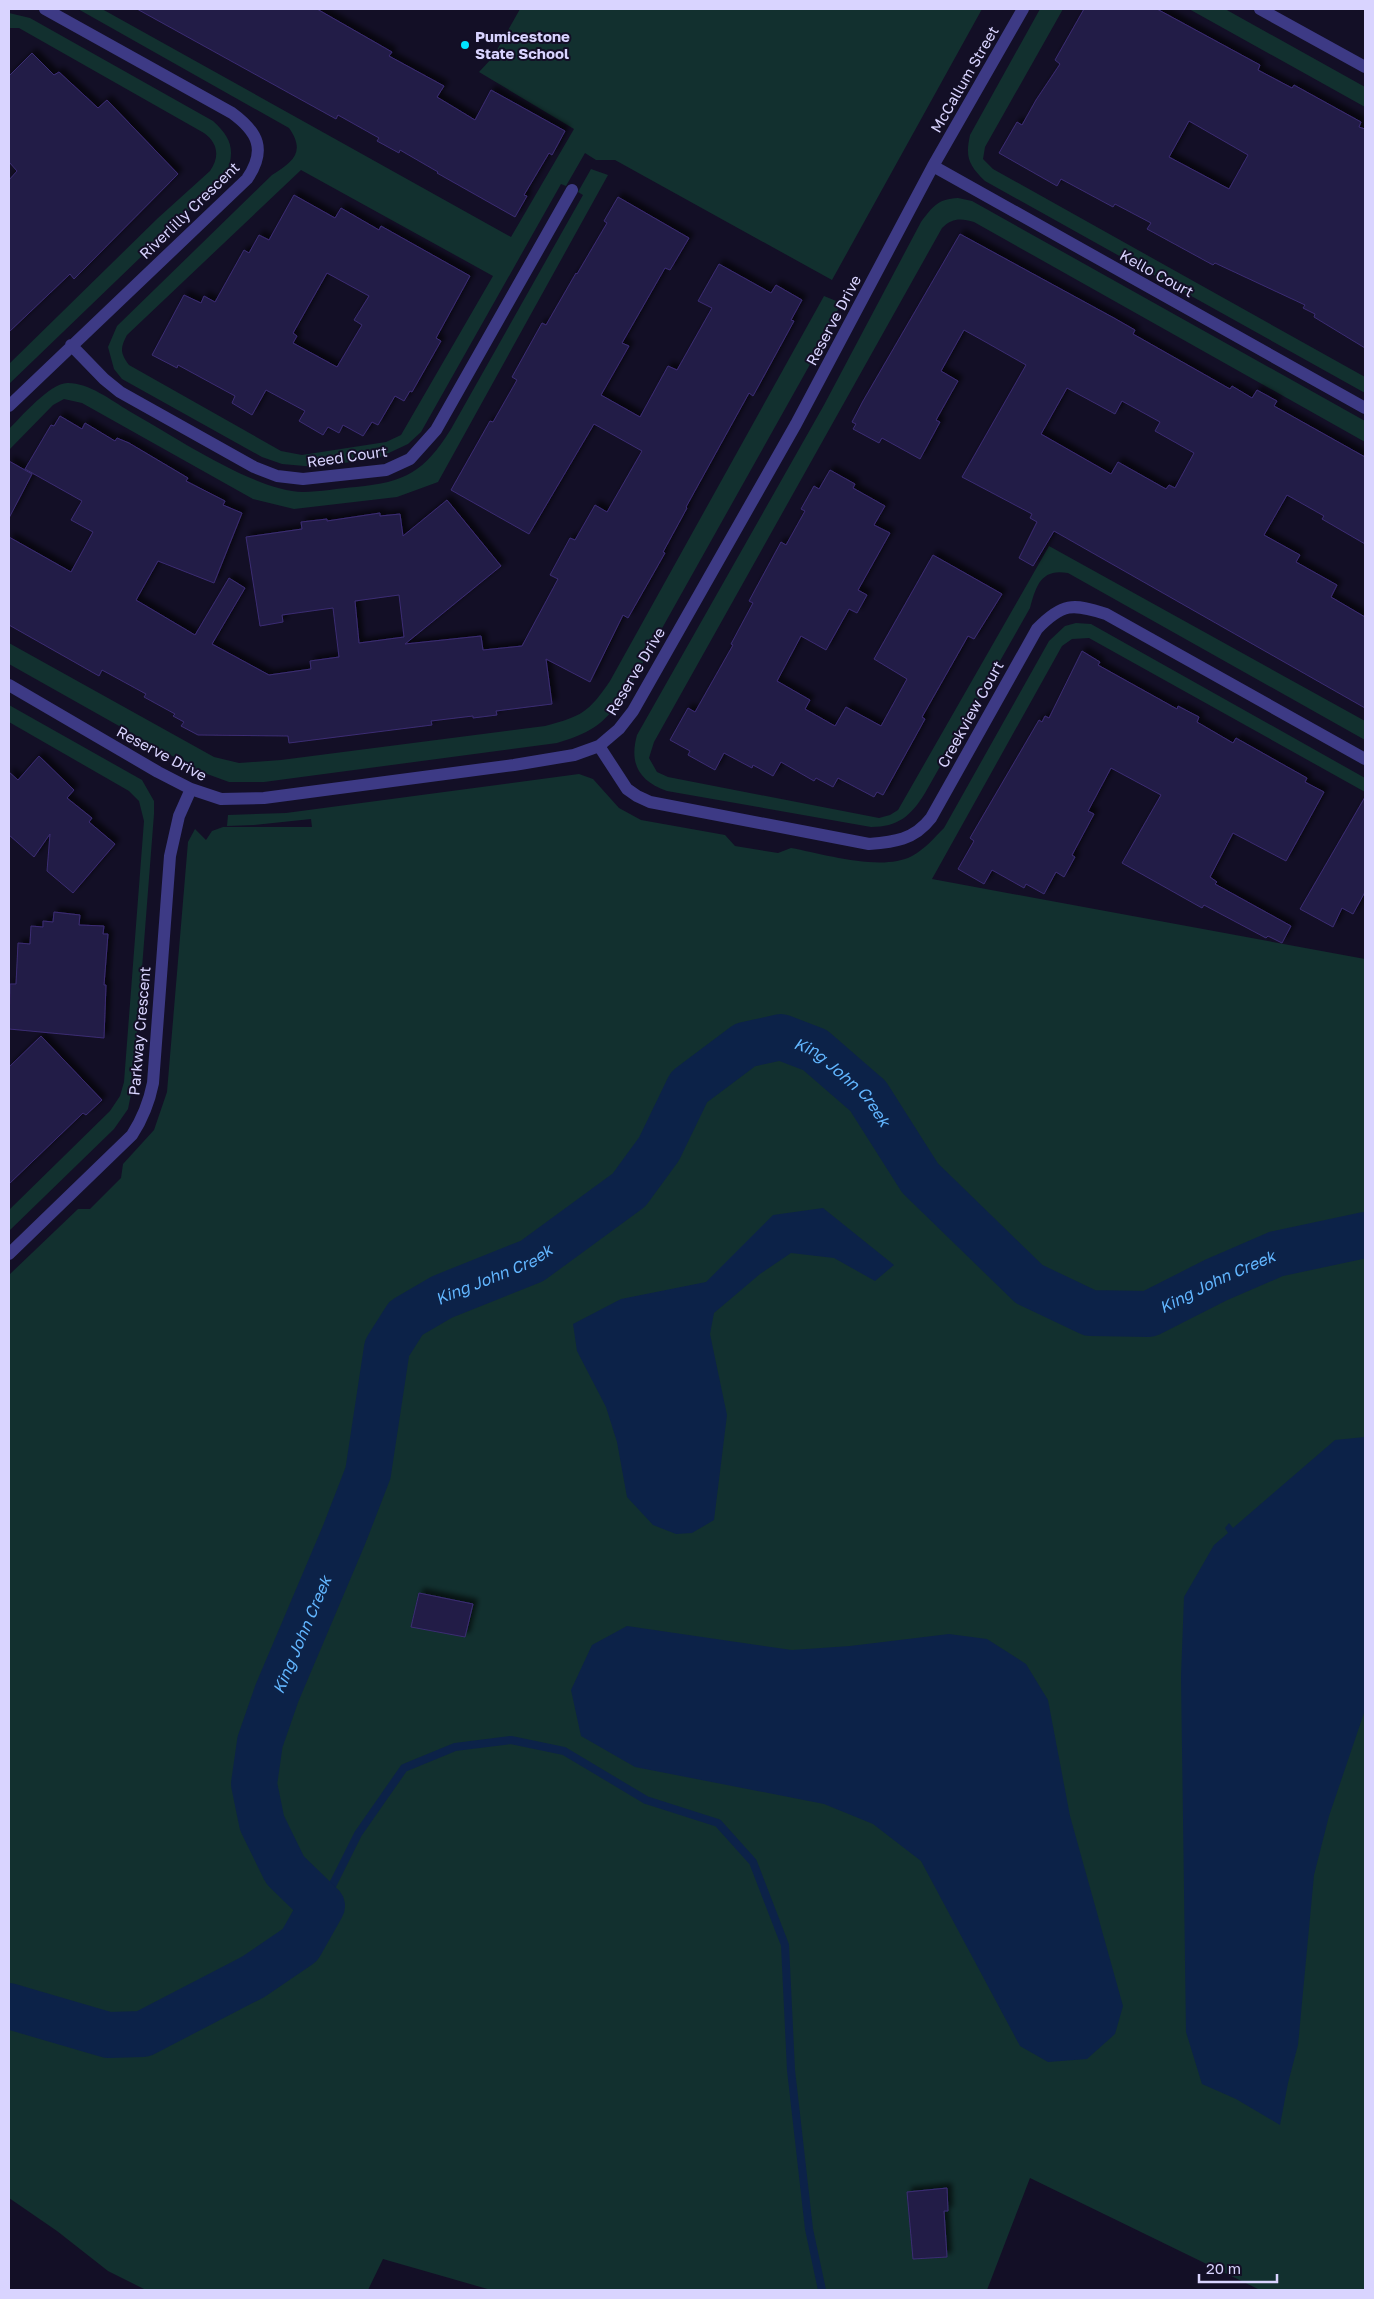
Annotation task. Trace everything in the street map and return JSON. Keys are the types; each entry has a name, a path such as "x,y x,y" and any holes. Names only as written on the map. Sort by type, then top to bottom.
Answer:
{"street":[{"name":"Riverlilly Crescent","path":"9,406 247,179 254,168 258,153 257,139 248,125 226,109 45,9"},
{"name":"McCallum Street","path":"933,166 1023,9"},
{"path":"1260,9 1365,67"},
{"name":"Kello Court","path":"933,166 1365,408"},
{"name":"Reserve Drive","path":"9,685 191,789 221,799 264,798 541,761 574,755 599,746 619,729 633,711 800,415 933,166"},
{"name":"Reed Court","path":"71,345 104,379 120,392 254,467 278,476 303,479 386,470 410,459 436,430 572,190"},
{"name":"Creekview Court","path":"599,746 627,789 650,802 869,844 891,843 916,834 931,818 1037,629 1052,614 1068,607 1087,608 1106,614 1365,759"},
{"name":"Parkway Crescent","path":"9,1254 132,1135 143,1119 149,1103 152,1083 172,842 179,816 191,789"}],"green space":[{"path":"78,9 102,9 511,237 574,129 479,72 493,57 520,9 982,9 832,280 615,160 596,160 585,153 566,186 561,184 421,432 408,444 378,458 316,467 282,464 262,457 122,379 114,369 108,347 117,326 272,175 291,161 297,150 294,136 289,128","holes":["301,170 493,276 401,435 386,442 302,455 281,451 129,365 122,350 127,335"]},
{"path":"1040,9 1063,9 985,147 983,159 993,169 1365,377 1365,393 985,181 975,170 968,155 970,135"},
{"path":"1189,9 1225,9 1365,87 1365,107"},
{"path":"9,13 30,18 213,121 228,140 231,153 225,176 9,384 9,364 158,218 210,171 215,161 216,150 212,141 204,133 19,28 9,28"},
{"path":"591,169 608,175 438,482 397,497 294,509 253,499 82,403 64,399 53,405 9,450 9,429 45,394 61,384 68,383 92,389 215,461 262,483 284,490 316,491 373,485 401,478 422,465 432,456 451,429 583,195 578,192"},
{"path":"958,198 972,201 1365,421 1365,442 974,222 961,220 949,222 942,228 654,742 649,758 657,772 668,777 879,818 890,815 898,810 1049,546 1365,721 1365,740 1068,573 1059,572 1052,573 1041,580 1030,608 925,793 903,819 889,825 871,827 667,791 657,787 643,777 638,770 634,755 637,735 824,405 921,222 936,204"},
{"path":"824,296 841,303 822,343 628,689 606,718 591,730 557,743 264,782 229,782 199,771 9,664 9,643 214,757 239,763 281,760 545,726 576,716 590,707 610,681"},
{"path":"1076,623 1091,624 1365,778 1365,792 1089,638 1072,639 1062,646 932,879 1365,959 1365,2290 1260,2290 1030,2178 987,2290 491,2290 383,2259 368,2290 146,2290 108,2271 57,2231 9,2198 9,1275 78,1209 90,1209 121,1178 123,1164 154,1130 167,1092 188,842 195,829 206,840 212,831 223,827 312,827 311,819 227,826 228,815 286,813 579,774 593,779 619,808 641,820 725,835 735,846 778,853 791,848 869,862 900,860 912,856 921,850 944,828 1049,641 1065,626"},
{"path":"9,705 142,780 154,801 154,814 133,1084 128,1109 114,1129 9,1231 9,1210 110,1111 120,1096 124,1082 144,821 139,801 129,791 9,722"}],"water":[{"path":"823,1208 894,1265 875,1281 834,1258 791,1253 760,1274 714,1313 710,1334 727,1415 714,1520 692,1533 676,1534 653,1525 627,1497 617,1442 606,1407 577,1351 573,1324 621,1299 706,1282 773,1215"},
{"path":"1365,1437 1365,1710 1329,1816 1314,1875 1298,2045 1280,2125 1236,2099 1202,2084 1186,2032 1181,1676 1184,1597 1214,1545 1228,1533 1225,1528 1229,1523 1233,1528 1335,1440"},
{"path":"627,1626 792,1650 850,1646 949,1634 987,1639 1026,1664 1048,1700 1070,1816 1123,2006 1115,2034 1087,2059 1048,2062 1020,2046 921,1861 873,1824 824,1804 635,1767 581,1736 571,1690 592,1645"}],"building":[{"path":"137,9 317,9 392,52 389,56 444,86 437,97 475,120 491,90 565,131 552,155 549,153 524,195 527,196 515,217 400,150 399,153 377,141 379,138 338,115 336,119"},
{"path":"1084,9 1157,9 1260,65 1258,70 1292,88 1294,85 1361,122 1359,127 1365,129 1365,348 1314,317 1315,314 1303,308 1305,305 1215,263 1213,265 1147,229 1151,223 1115,204 1113,207 1061,179 1057,186 999,153 1017,122 1022,125 1060,64 1055,60","holes":["1189,121 1248,155 1229,189 1169,157"]},
{"path":"32,53 54,75 59,72 98,108 107,100 178,174 74,279 70,274 9,332 9,180 17,171 9,162 9,76"},
{"path":"294,195 335,218 341,208 379,230 381,226 470,276 436,338 441,341 412,392 410,391 404,401 395,396 378,425 372,422 363,436 343,425 339,433 328,427 323,435 299,421 305,411 266,390 252,415 232,403 235,396 178,365 177,368 152,355 184,295 201,303 204,296 215,302 244,250 249,253 259,235 269,240","holes":["327,273 369,296 354,320 362,325 337,367 293,343 297,336 293,333"]},
{"path":"618,197 689,238 670,270 665,268 622,343 629,346 601,395 640,417 668,366 677,370 712,308 698,301 719,264 771,293 776,285 802,300 791,320 794,321 753,396 749,393 686,507 663,552 665,553 628,618 623,615 590,682 546,659 552,704 496,711 497,715 431,721 432,725 289,743 288,736 198,735 181,726 184,722 173,716 175,714 144,697 146,694 102,670 99,676 9,625 9,537 71,572 93,532 71,520 82,501 25,469 51,425 54,426 60,416 82,429 85,423 115,441 117,438 129,443 188,478 186,481 225,501 223,505 242,513 214,583 158,561 136,600 195,635 229,578 245,588 212,644 269,675 311,669 310,661 339,657 333,608 282,615 283,622 260,626 246,537 302,529 301,522 327,519 327,521 380,513 380,516 400,514 403,536 447,500 501,566 405,644 481,636 483,650 522,646 558,579 550,575 570,538 575,540 595,505 607,512 642,451 594,424 529,534 451,490 490,421 493,422 517,380 512,377 542,323 546,325 607,223 604,221","holes":["399,595 404,637 359,643 355,601"]},
{"path":"960,234 1135,330 1133,334 1230,389 1232,386 1252,398 1257,390 1277,401 1274,406 1365,457 1365,544 1322,519 1324,516 1287,495 1264,535 1300,555 1296,562 1337,585 1331,597 1365,617 1365,708 1054,531 1033,566 1019,558 1037,522 1030,518 1032,514 962,477 1026,365 964,330 941,371 958,381 936,420 940,422 920,459 882,438 879,443 853,429 856,424 852,422","holes":["1067,388 1115,414 1122,401 1160,422 1155,431 1194,453 1175,488 1169,485 1166,489 1118,462 1111,474 1041,434"]},
{"path":"9,461 32,474 9,518"},
{"path":"830,470 855,484 853,488 885,506 874,525 890,533 858,590 867,595 857,613 849,609 826,650 801,636 777,681 810,700 805,709 835,726 846,707 881,726 907,679 874,659 933,555 1002,594 974,639 968,636 922,717 925,719 883,795 877,792 874,797 838,778 833,787 816,778 814,781 781,762 773,776 753,765 752,768 724,753 715,770 688,755 690,751 670,740 688,708 695,712 733,645 731,644 753,603 749,601 781,542 786,545 805,511 801,509 814,486 819,489"},
{"path":"1082,651 1100,662 1098,665 1177,709 1178,706 1199,717 1197,722 1233,743 1236,738 1307,778 1305,782 1324,792 1286,861 1233,833 1210,877 1217,882 1215,884 1291,926 1282,943 1268,936 1266,938 1204,905 1202,908 1122,863 1161,795 1111,768 1088,811 1094,814 1072,855 1075,857 1064,877 1056,872 1044,894 1026,884 1024,888 992,870 984,884 958,869 974,841 970,838 1039,720 1042,722 1045,716 1049,718"},
{"path":"39,756 74,790 67,798 92,818 89,822 115,844 73,893 47,871 50,834 34,857 9,835 9,772 18,780"},
{"path":"1365,797 1365,892 1353,914 1342,908 1333,927 1300,909"},
{"path":"54,912 80,915 79,925 104,926 103,934 108,934 104,985 106,985 104,1038 9,1029 10,984 16,984 18,943 30,944 31,926 43,927 43,921 53,922"},
{"path":"41,1036 102,1100 86,1115 83,1113 9,1184 9,1067"},
{"path":"419,1593 473,1604 465,1637 411,1627"},
{"path":"947,2188 948,2211 944,2211 947,2257 913,2259 907,2192"}],"waterway":[{"name":"King John Creek","path":"9,2006 108,2035 143,2034 253,1977 300,1945 322,1906 285,1870 262,1823 254,1784 260,1742 277,1693 344,1535 368,1473 387,1348 406,1318 442,1297 532,1261 629,1190 659,1149 689,1087 745,1045 781,1037 815,1050 868,1096 920,1178 1029,1284 1090,1313 1149,1314 1216,1280 1276,1254 1365,1235"},
{"path":"322,1906 358,1834 404,1768 455,1747 511,1740 564,1751 646,1800 718,1823 753,1862 785,1945 791,2070 809,2229 822,2290"}],"place":[{"name":"Pumicestone State School","path":"465,45"}]}
